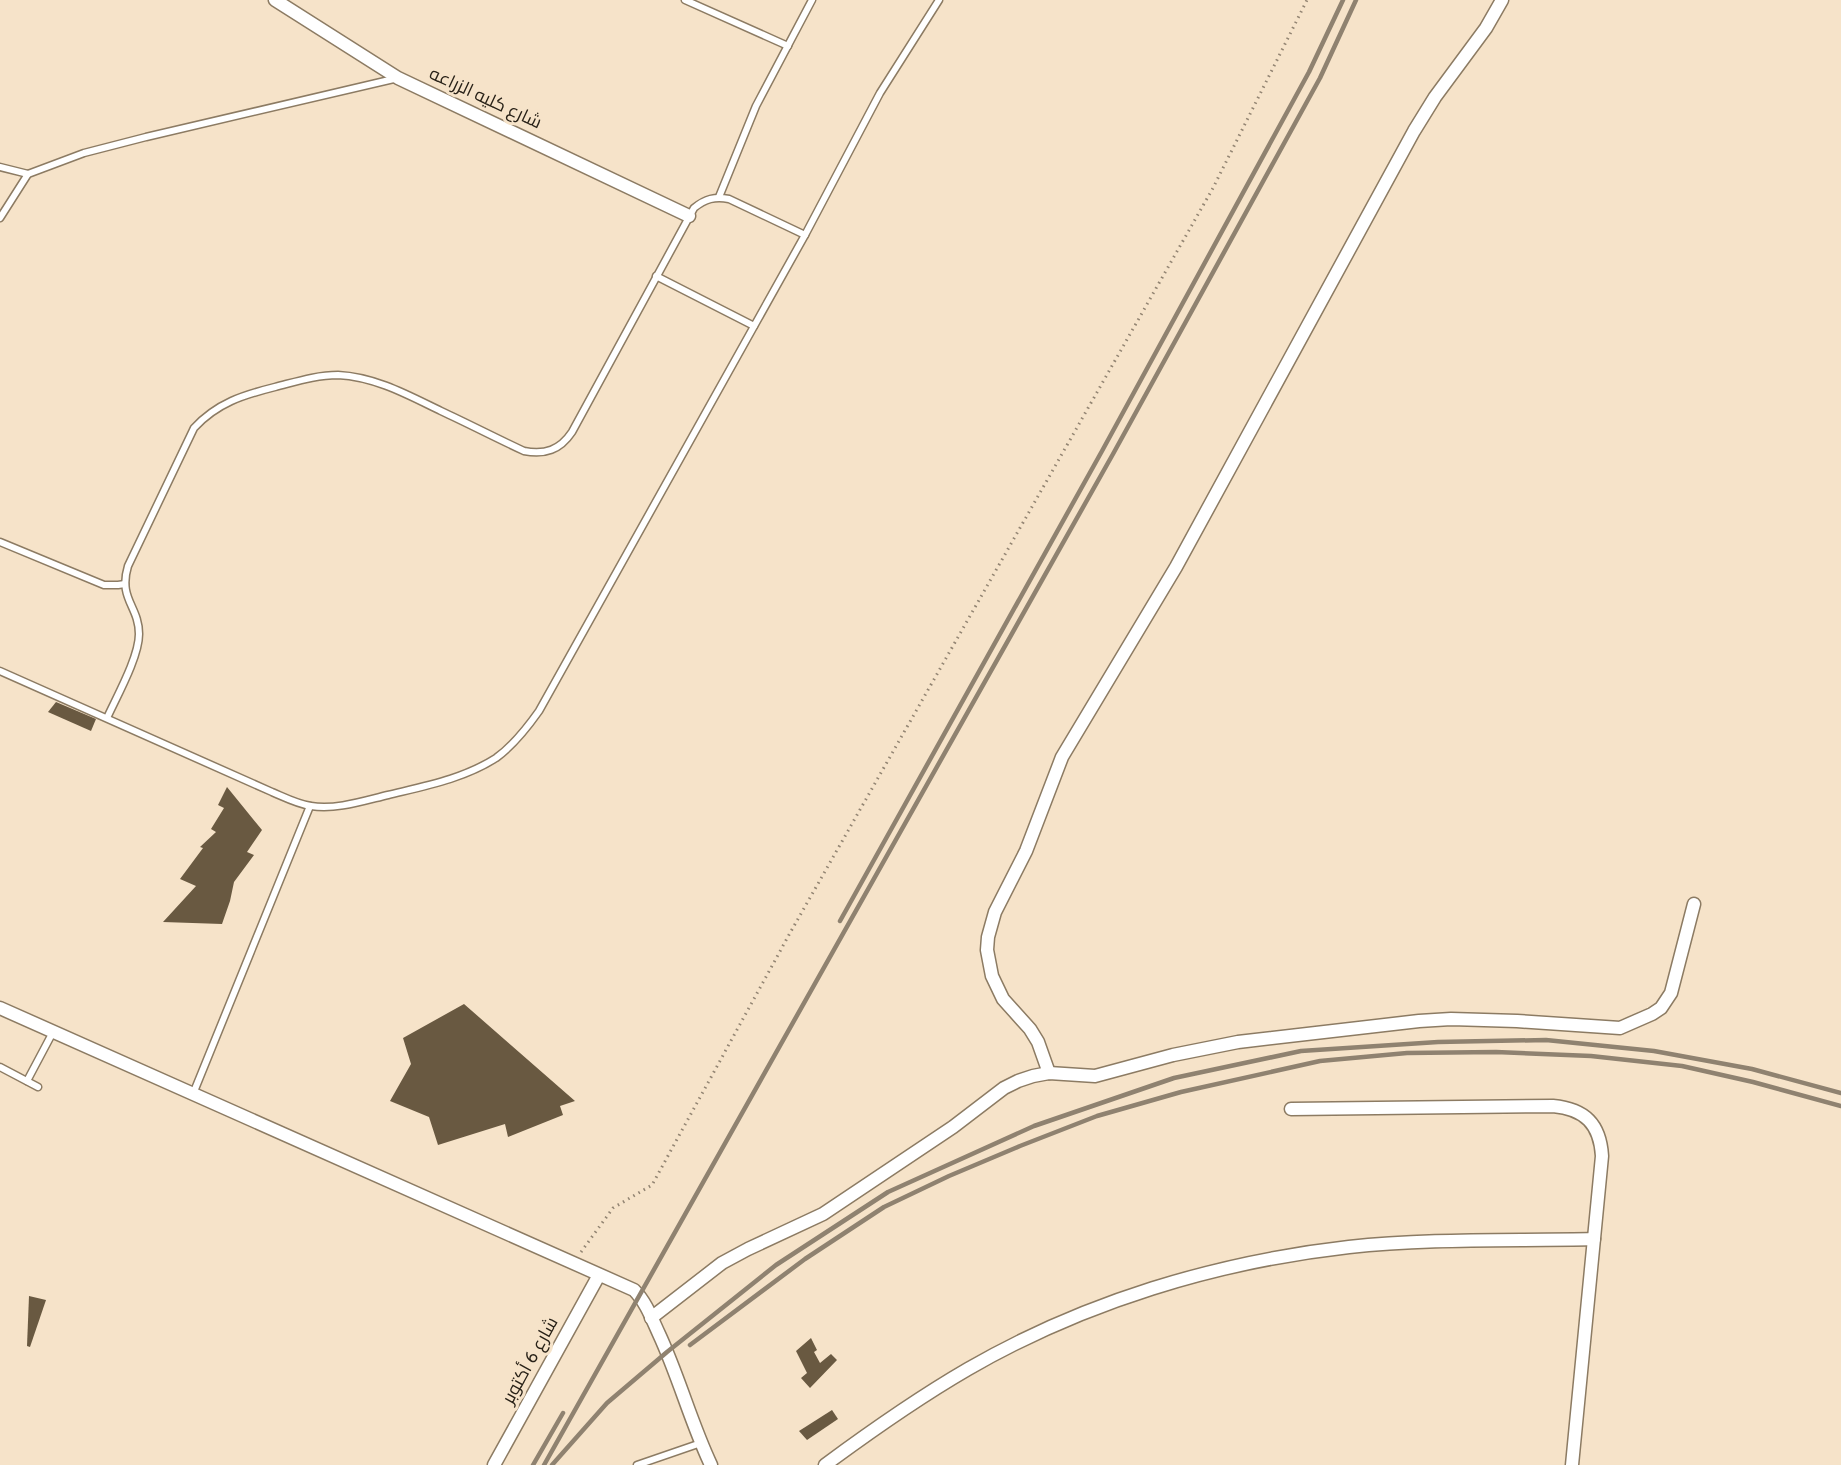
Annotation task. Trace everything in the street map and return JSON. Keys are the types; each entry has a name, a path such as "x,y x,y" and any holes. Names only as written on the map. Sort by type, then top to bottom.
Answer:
{"street":[{"name":"شارع كليه الزراعه","path":"275,0 398,78 689,216"},
{"path":"1049,1073 1038,1042 1030,1029 1003,999 992,976 987,950 989,931 995,912 1026,851 1062,757 1176,567 1414,131 1486,28 1502,0"},
{"path":"651,1318 722,1263 748,1249 800,1227 846,1200 1018,1080 1049,1073 1095,1076 1173,1055 1238,1042 1419,1021 1451,1019 1516,1021 1620,1028 1652,1014 1660,1008 1671,993 1694,904"},
{"path":"0,1008 634,1290 641,1297 671,1360 711,1465"},
{"path":"1291,1109 1553,1106 1566,1107 1579,1112 1597,1130 1602,1156 1572,1465"},
{"path":"825,1465 893,1416 969,1368 1060,1323 1106,1304 1203,1273 1252,1262 1351,1246 1594,1239"},
{"name":"شارع 6 أكتوبر","path":"494,1465 599,1275"}],"lane":[{"path":"685,0 788,46"},
{"path":"719,197 756,106 812,0"},
{"path":"0,671 272,792 310,806 347,805 461,776 498,756 528,728 539,711 805,235 880,93 939,0"},
{"path":"0,167 28,174 84,153 146,136 398,78"},
{"path":"0,218 28,174"},
{"path":"107,718 138,644 138,622 128,601 125,584 128,566 194,428 221,405 250,393 320,376 353,376 398,390 524,451 543,453 560,446 572,432 694,208 710,198 729,199 805,235"},
{"path":"656,276 754,326"},
{"path":"0,542 104,585 125,584"},
{"path":"193,1094 310,806"},
{"path":"27,1081 53,1032"},
{"path":"0,1067 38,1087"},
{"path":"637,1465 701,1442"}],"path":[{"path":"573,1263 614,1208 652,1185 790,933 1213,188 1307,0"}],"building":[{"path":"56,702 96,719 91,731 48,712"},
{"path":"227,787 262,830 247,852 254,855 234,882 222,924 163,922 196,886 180,879 203,848 200,847 216,832 211,829 224,808 218,805"},
{"path":"464,1004 575,1101 560,1106 563,1115 508,1137 505,1124 438,1145 429,1117 390,1101 411,1064 403,1038"},
{"path":"29,1296 46,1300 30,1347 27,1346"},
{"path":"811,1338 817,1350 814,1352 820,1363 831,1354 837,1360 810,1388 801,1378 807,1373 796,1351"},
{"path":"832,1410 838,1419 807,1440 799,1431"}],"railway":[{"path":"840,921 1102,451 1309,72 1343,0"},
{"path":"544,1465 1113,454 1320,78 1356,0"},
{"path":"552,1465 607,1403 667,1352 776,1265 888,1192 1034,1126 1174,1078 1301,1051 1438,1042 1546,1040 1654,1051 1752,1069 1841,1093"},
{"path":"690,1345 805,1259 884,1207 949,1176 1097,1116 1181,1092 1320,1061 1407,1053 1496,1052 1591,1056 1682,1066 1753,1082 1841,1106"},
{"path":"533,1465 563,1413"}]}
